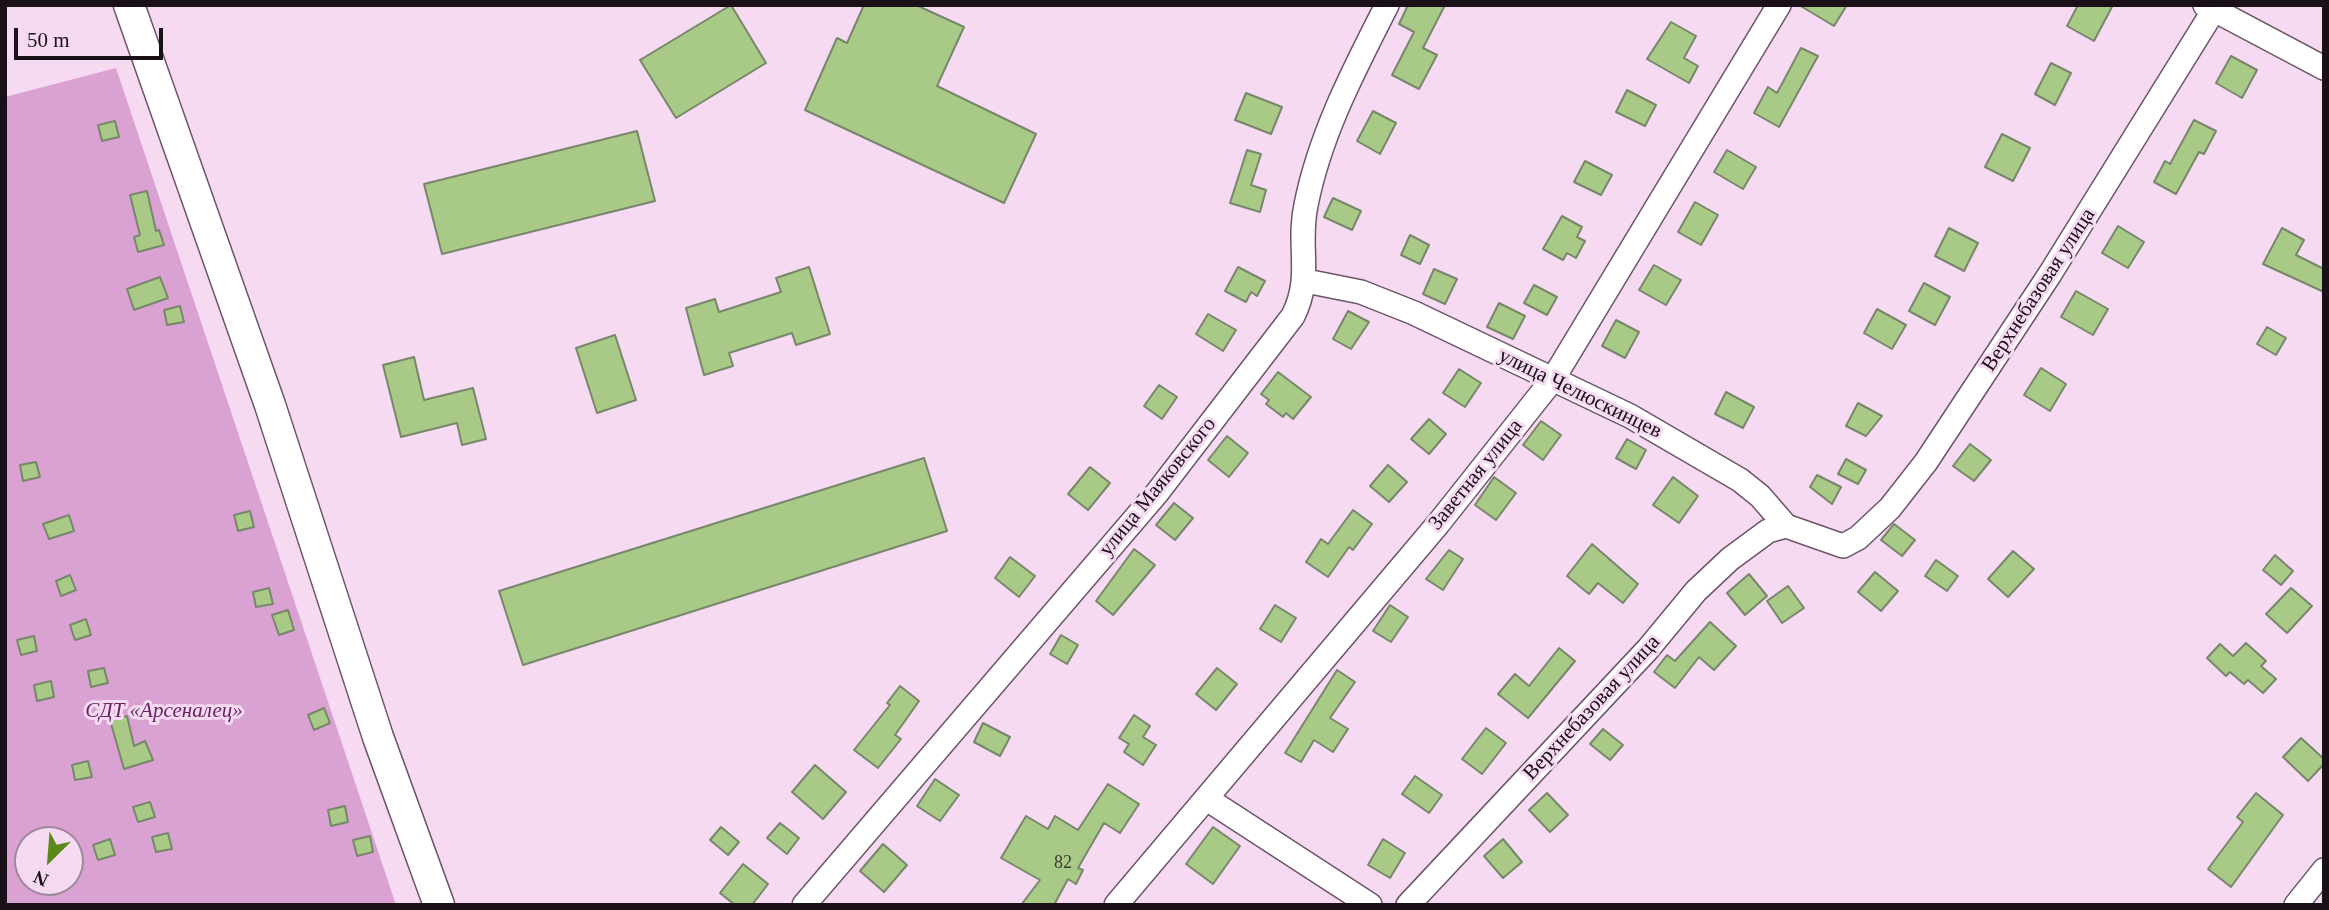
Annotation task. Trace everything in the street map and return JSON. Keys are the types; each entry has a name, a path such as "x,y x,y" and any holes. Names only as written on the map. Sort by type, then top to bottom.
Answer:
{"street":[{"path":"129,5 270,405 378,737 439,905"},
{"name":"улица Маяковского","path":"804,905 1157,493 1293,316 1302,298 1306,281 1302,241 1304,219 1318,151 1387,5"},
{"name":"Заветная улица","path":"1116,905 1207,800 1553,379 1779,5"},
{"path":"2212,7 2324,68"},
{"name":"Верхнебазовая улица","path":"1833,544 1843,546 1858,538 1908,489 2050,274 2212,7"},
{"name":"улица Челюскинцев","path":"1306,281 1361,292 1414,313 1630,416 1710,461 1760,496 1786,526 1833,544"},
{"name":"Верхнебазовая улица","path":"1408,905 1648,649 1696,591 1730,559 1768,531 1786,526"},
{"path":"1207,800 1370,905"},
{"path":"2295,905 2324,870"}],"green space":[{"name":"СДТ «Арсеналец»","path":"116,68 396,905 5,905 5,97"}],"building":[{"path":"731,5 766,63 676,118 640,60"},
{"path":"864,5 916,5 964,27 937,86 1036,134 1004,203 805,110 837,38 847,43"},
{"path":"1408,5 1445,5 1423,48 1437,55 1419,89 1392,75 1414,32 1399,24"},
{"path":"1799,5 1847,5 1834,26"},
{"path":"2078,5 2113,5 2094,41 2067,26"},
{"path":"1671,22 1696,36 1684,58 1698,66 1689,83 1647,59"},
{"path":"1801,48 1818,56 1779,127 1754,113 1768,87 1777,93"},
{"path":"2231,56 2257,70 2242,98 2216,83"},
{"path":"2051,63 2071,73 2055,105 2035,94"},
{"path":"1627,90 1656,105 1645,126 1616,112"},
{"path":"1246,93 1282,107 1271,134 1235,120"},
{"path":"1373,111 1396,123 1380,154 1357,141"},
{"path":"2194,120 2216,131 2204,154 2199,152 2176,194 2154,182 2165,161 2170,164"},
{"path":"115,121 119,137 102,141 98,125"},
{"path":"637,131 655,201 442,254 424,184"},
{"path":"2002,134 2030,148 2013,181 1985,167"},
{"path":"1247,150 1261,154 1251,185 1266,190 1260,212 1230,203"},
{"path":"1727,150 1756,167 1743,189 1714,172"},
{"path":"1585,161 1612,175 1601,195 1574,182"},
{"path":"147,191 156,231 159,230 164,245 138,252 134,237 140,235 130,195"},
{"path":"1333,198 1361,211 1352,230 1324,217"},
{"path":"1695,202 1718,215 1701,245 1678,232"},
{"path":"1562,216 1582,227 1577,237 1585,241 1576,258 1567,253 1563,260 1543,249"},
{"path":"2118,226 2144,242 2128,268 2102,253"},
{"path":"1949,228 1978,243 1964,271 1935,256"},
{"path":"2282,228 2304,240 2296,255 2324,269 2324,292 2263,264"},
{"path":"1410,235 1429,245 1420,264 1401,255"},
{"path":"1654,265 1681,280 1666,305 1639,290"},
{"path":"809,267 830,334 796,345 792,333 729,353 733,366 704,375 686,308 715,299 719,312 781,292 776,278"},
{"path":"1238,267 1265,281 1257,296 1251,292 1246,302 1225,291"},
{"path":"1434,269 1457,279 1445,304 1423,294"},
{"path":"160,277 168,298 134,310 127,289"},
{"path":"1924,283 1950,297 1935,325 1909,311"},
{"path":"1534,285 1557,297 1547,315 1524,303"},
{"path":"2076,291 2108,309 2093,335 2061,317"},
{"path":"1499,303 1525,316 1513,339 1487,327"},
{"path":"180,306 184,322 167,325 164,310"},
{"path":"1877,309 1906,325 1892,349 1864,333"},
{"path":"1348,311 1369,322 1351,349 1333,339"},
{"path":"1208,314 1236,330 1223,351 1196,334"},
{"path":"1616,320 1639,332 1625,358 1602,346"},
{"path":"2267,327 2286,338 2276,355 2257,344"},
{"path":"615,335 636,400 597,413 576,348"},
{"path":"414,357 424,400 473,388 486,439 462,445 457,423 401,437 383,365"},
{"path":"2041,368 2066,384 2050,411 2024,395"},
{"path":"1459,369 1481,383 1465,407 1443,393"},
{"path":"1278,372 1311,397 1293,419 1286,413 1283,417 1266,404 1269,400 1261,394"},
{"path":"1159,385 1177,397 1162,419 1144,406"},
{"path":"1726,392 1754,407 1743,428 1715,414"},
{"path":"1858,403 1882,416 1866,436 1846,426"},
{"path":"1429,419 1446,434 1429,454 1411,439"},
{"path":"1541,421 1561,435 1543,460 1523,445"},
{"path":"1227,436 1248,453 1229,477 1208,460"},
{"path":"1627,439 1646,450 1636,469 1616,458"},
{"path":"1970,444 1991,460 1974,481 1953,466"},
{"path":"924,458 947,531 523,665 499,591"},
{"path":"1846,459 1866,470 1858,484 1838,474"},
{"path":"36,462 40,477 23,481 20,465"},
{"path":"1388,465 1407,482 1389,502 1370,486"},
{"path":"1090,467 1110,483 1088,510 1068,494"},
{"path":"1817,475 1841,487 1832,504 1810,487"},
{"path":"1494,477 1516,493 1496,520 1475,505"},
{"path":"1673,477 1698,496 1679,523 1653,505"},
{"path":"1174,503 1193,518 1175,540 1156,525"},
{"path":"1353,510 1372,524 1353,550 1349,547 1328,577 1306,562 1321,539 1328,544"},
{"path":"250,511 254,527 238,531 234,515"},
{"path":"69,515 74,531 49,539 43,524"},
{"path":"1894,524 1915,540 1902,556 1881,540"},
{"path":"1592,544 1638,584 1623,603 1598,583 1589,594 1567,576"},
{"path":"1134,549 1155,565 1113,615 1096,601"},
{"path":"1449,550 1463,559 1443,590 1426,579"},
{"path":"2013,551 2034,569 2008,597 1988,579"},
{"path":"2275,555 2293,571 2281,585 2263,570"},
{"path":"1010,557 1035,576 1019,597 995,578"},
{"path":"1936,560 1958,576 1947,591 1925,576"},
{"path":"1875,572 1898,591 1881,611 1858,592"},
{"path":"1749,574 1767,596 1745,615 1727,593"},
{"path":"70,575 76,590 61,596 56,581"},
{"path":"1788,586 1804,608 1782,623 1767,601"},
{"path":"269,588 273,604 256,607 253,592"},
{"path":"2291,588 2312,606 2287,633 2266,614"},
{"path":"1275,605 1296,618 1281,642 1260,629"},
{"path":"1390,605 1408,617 1391,642 1373,631"},
{"path":"288,610 294,630 279,635 272,615"},
{"path":"86,619 91,635 75,640 70,625"},
{"path":"1710,622 1736,646 1714,670 1699,657 1675,688 1654,672 1667,655 1675,661"},
{"path":"1061,635 1078,645 1067,664 1050,654"},
{"path":"34,636 37,651 21,655 17,640"},
{"path":"2246,643 2266,661 2261,666 2276,679 2263,693 2248,680 2244,684 2230,672 2226,676 2207,658 2220,644 2233,656"},
{"path":"1559,648 1575,661 1528,718 1498,694 1515,674 1529,686"},
{"path":"104,668 108,683 91,687 88,671"},
{"path":"1217,668 1237,684 1216,710 1196,694"},
{"path":"1337,670 1355,682 1330,718 1348,729 1333,752 1314,740 1301,762 1285,753"},
{"path":"51,681 54,697 37,701 34,685"},
{"path":"900,686 919,701 895,735 901,739 878,768 854,750 890,705 887,703"},
{"path":"324,708 330,723 314,730 308,715"},
{"path":"1134,715 1150,726 1143,737 1156,745 1143,765 1124,752 1129,744 1119,738"},
{"path":"127,716 134,746 145,741 153,760 124,769 110,720"},
{"path":"983,723 1010,737 1000,756 974,742"},
{"path":"1486,728 1506,743 1482,774 1462,759"},
{"path":"1603,729 1623,745 1610,760 1590,744"},
{"path":"2301,738 2324,759 2324,764 2308,781 2283,757"},
{"path":"88,761 92,777 75,780 72,765"},
{"path":"815,765 846,792 823,819 792,792"},
{"path":"1415,776 1442,795 1429,813 1402,794"},
{"path":"935,779 959,795 940,821 917,806"},
{"path":"1108,784 1139,804 1120,833 1104,823 1078,868 1083,870 1076,884 1068,879 1054,905 1021,905 1040,880 1001,858 1026,816 1048,829 1055,816 1078,830"},
{"path":"1547,793 1568,815 1550,832 1529,810"},
{"path":"2256,793 2283,815 2231,887 2208,869 2243,822 2237,817"},
{"path":"150,802 155,817 138,822 133,807"},
{"path":"345,806 348,822 331,826 328,810"},
{"path":"780,823 799,838 787,854 767,838"},
{"path":"721,827 739,842 728,855 710,840"},
{"path":"1213,827 1240,846 1213,884 1186,864"},
{"path":"168,833 172,849 156,852 152,837"},
{"path":"370,836 373,852 357,856 353,840"},
{"path":"110,839 115,855 98,860 93,845"},
{"path":"1383,839 1405,853 1390,878 1368,865"},
{"path":"1503,839 1522,862 1503,878 1484,856"},
{"path":"883,844 907,865 884,892 860,871"},
{"path":"743,864 768,884 752,905 735,905 720,893"}]}
